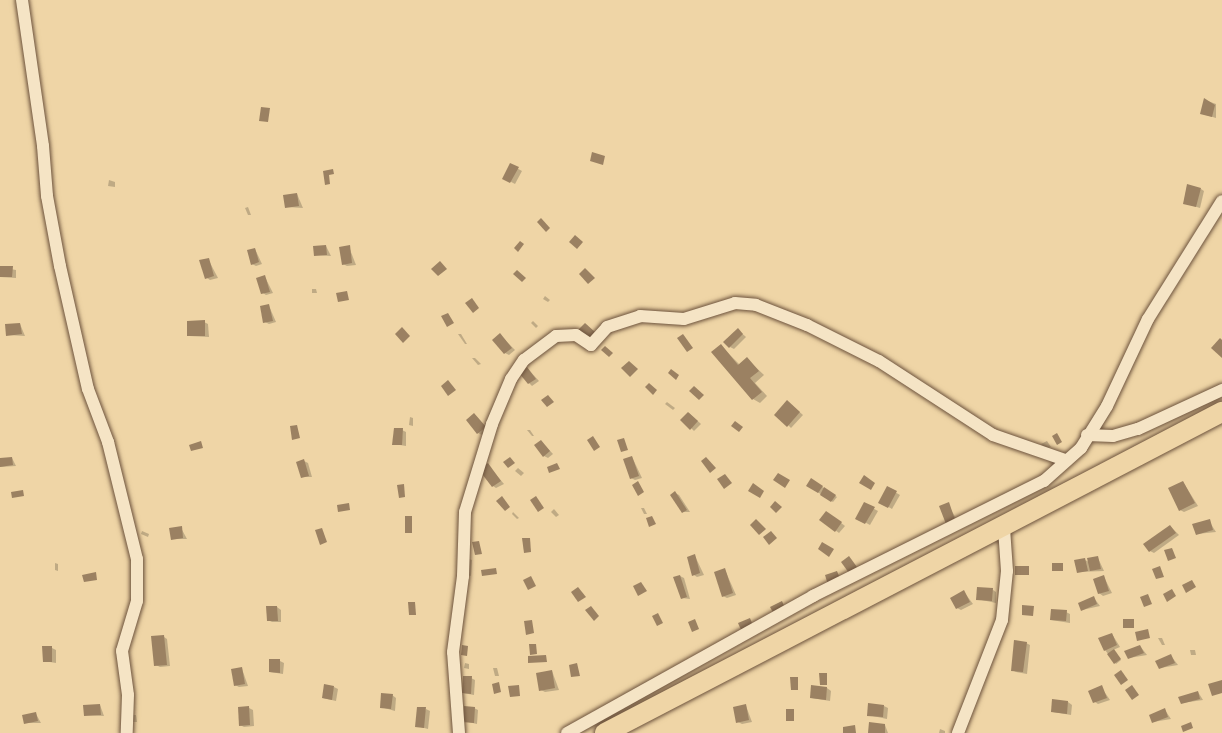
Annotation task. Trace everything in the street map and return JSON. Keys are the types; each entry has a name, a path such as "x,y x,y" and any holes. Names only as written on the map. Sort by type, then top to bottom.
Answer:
{"main road":[{"path":"605,733 1004,528 1222,412"}],"street":[{"path":"22,0 44,154 46,196 60,266 88,390 108,442 137,559 137,601 122,651 128,695 128,733"},
{"path":"567,733 813,596 1020,496 1044,481 1081,448 1086,435 1121,384 1148,319 1184,257 1222,201"},
{"path":"459,733 453,652 463,576 465,512 492,424 511,379 524,360 556,336 576,335 591,345 607,327 640,316 684,319 735,303 756,304 870,356 986,431 1065,460"},
{"path":"1086,435 1113,435 1138,429 1222,390"},
{"path":"958,733 1002,620 1007,571 1004,528"}],"building":[{"path":"1204,98 1215,105 1212,117 1200,114"},
{"path":"261,107 270,108 268,122 259,121"},
{"path":"592,152 605,156 603,165 590,161"},
{"path":"510,163 519,167 510,183 502,179"},
{"path":"333,169 334,174 329,175 330,184 325,185 323,171"},
{"path":"1187,184 1201,188 1196,207 1183,204"},
{"path":"297,193 299,206 285,208 283,195"},
{"path":"541,218 550,228 546,232 537,222"},
{"path":"575,235 583,242 577,249 569,242"},
{"path":"520,241 524,244 518,252 514,248"},
{"path":"326,245 327,255 314,256 313,246"},
{"path":"350,245 352,263 342,265 339,247"},
{"path":"255,248 259,262 251,265 247,250"},
{"path":"209,258 214,276 205,279 199,260"},
{"path":"440,261 447,269 438,276 431,269"},
{"path":"0,266 13,266 12,277 0,277"},
{"path":"585,268 595,278 588,284 579,274"},
{"path":"517,270 526,278 522,282 513,274"},
{"path":"265,275 270,292 261,294 256,278"},
{"path":"347,291 349,300 338,302 336,293"},
{"path":"472,298 479,308 473,313 465,303"},
{"path":"269,304 273,321 263,323 260,306"},
{"path":"448,313 454,323 447,327 441,316"},
{"path":"205,320 205,336 187,336 187,321"},
{"path":"20,323 22,334 6,336 5,324"},
{"path":"585,323 595,332 588,339 578,330"},
{"path":"402,327 410,336 403,343 395,334"},
{"path":"738,328 743,334 729,348 723,342"},
{"path":"500,333 512,348 504,354 492,340"},
{"path":"683,334 693,348 687,352 677,338"},
{"path":"1220,338 1222,340 1222,358 1211,348"},
{"path":"721,344 738,365 747,357 759,371 750,378 762,392 752,400 711,352"},
{"path":"605,346 613,353 609,357 601,350"},
{"path":"629,361 638,369 630,377 621,368"},
{"path":"527,367 536,379 528,384 519,373"},
{"path":"671,369 679,375 676,380 668,373"},
{"path":"448,380 456,390 448,396 441,386"},
{"path":"649,383 657,390 653,395 645,387"},
{"path":"694,386 704,395 699,400 689,391"},
{"path":"548,395 554,402 547,407 541,400"},
{"path":"787,400 800,412 787,427 774,415"},
{"path":"688,412 698,421 690,430 680,420"},
{"path":"474,413 486,427 477,434 466,420"},
{"path":"735,421 743,427 739,432 731,426"},
{"path":"297,425 300,438 292,440 290,426"},
{"path":"394,428 403,428 402,445 392,445"},
{"path":"1057,433 1062,442 1057,445 1052,436"},
{"path":"593,436 600,447 594,451 587,440"},
{"path":"624,438 628,450 621,452 617,440"},
{"path":"541,440 550,451 543,457 534,445"},
{"path":"201,441 203,448 191,451 189,445"},
{"path":"632,456 639,476 630,479 623,459"},
{"path":"12,457 13,465 0,467 0,458"},
{"path":"510,457 515,463 508,468 503,462"},
{"path":"706,457 716,468 710,473 701,461"},
{"path":"304,459 309,476 301,478 296,462"},
{"path":"488,463 501,481 492,487 479,470"},
{"path":"557,463 560,469 549,473 547,467"},
{"path":"778,473 790,480 785,488 773,480"},
{"path":"725,474 732,483 724,489 717,479"},
{"path":"864,475 875,483 871,490 859,483"},
{"path":"811,478 823,486 818,493 806,486"},
{"path":"638,481 644,492 638,496 632,485"},
{"path":"1183,481 1195,503 1179,511 1168,488"},
{"path":"753,483 764,491 760,498 748,491"},
{"path":"404,484 405,497 399,498 397,485"},
{"path":"887,486 897,491 888,508 878,503"},
{"path":"824,487 836,495 831,502 820,495"},
{"path":"23,490 24,496 12,498 11,492"},
{"path":"675,491 687,510 682,513 670,495"},
{"path":"502,496 510,507 505,511 496,501"},
{"path":"536,496 544,508 538,512 530,500"},
{"path":"775,501 782,507 776,513 770,507"},
{"path":"864,502 875,507 865,524 855,519"},
{"path":"949,502 955,520 946,524 939,506"},
{"path":"349,503 350,510 338,512 337,505"},
{"path":"826,511 842,522 835,532 819,520"},
{"path":"405,516 412,516 412,533 405,533"},
{"path":"652,516 656,524 649,527 646,518"},
{"path":"756,519 766,529 759,535 750,525"},
{"path":"1210,519 1213,530 1196,535 1192,524"},
{"path":"1170,525 1176,533 1149,552 1143,544"},
{"path":"182,526 183,538 171,540 169,528"},
{"path":"322,528 327,542 320,545 315,530"},
{"path":"771,531 777,538 769,545 763,537"},
{"path":"522,538 530,538 531,552 524,553"},
{"path":"479,541 482,554 475,555 472,542"},
{"path":"822,542 834,549 829,557 818,549"},
{"path":"1172,548 1176,558 1168,561 1164,550"},
{"path":"695,554 700,573 692,576 687,557"},
{"path":"849,556 857,567 849,573 841,562"},
{"path":"1098,556 1101,569 1090,571 1087,558"},
{"path":"1085,558 1088,571 1077,573 1074,560"},
{"path":"1052,563 1063,563 1063,571 1052,571"},
{"path":"1015,566 1029,566 1029,575 1015,575"},
{"path":"1160,566 1164,577 1156,579 1152,569"},
{"path":"496,568 497,574 482,576 481,570"},
{"path":"725,568 733,593 722,597 714,572"},
{"path":"837,571 841,581 828,585 825,575"},
{"path":"96,572 97,580 84,582 82,575"},
{"path":"680,575 687,597 681,599 673,577"},
{"path":"1104,575 1109,591 1098,594 1093,579"},
{"path":"531,576 536,586 528,590 523,580"},
{"path":"1192,580 1196,587 1186,593 1182,585"},
{"path":"641,582 647,591 638,596 633,586"},
{"path":"578,587 586,597 578,602 571,592"},
{"path":"977,587 993,588 992,601 976,600"},
{"path":"1172,589 1176,596 1167,602 1163,594"},
{"path":"964,590 970,602 956,609 950,598"},
{"path":"1148,594 1152,604 1144,607 1140,597"},
{"path":"1094,596 1097,604 1081,611 1078,603"},
{"path":"782,601 785,608 774,614 770,607"},
{"path":"408,602 415,602 416,615 409,615"},
{"path":"1022,605 1034,606 1033,616 1022,615"},
{"path":"266,606 277,606 278,621 267,621"},
{"path":"591,606 599,616 594,621 585,610"},
{"path":"1051,609 1067,610 1066,621 1050,620"},
{"path":"658,613 663,623 657,626 652,616"},
{"path":"750,618 754,628 742,632 738,623"},
{"path":"695,619 699,629 692,632 688,622"},
{"path":"1123,619 1134,619 1134,628 1123,628"},
{"path":"532,620 534,633 526,635 524,621"},
{"path":"1148,629 1150,638 1137,641 1135,632"},
{"path":"1112,633 1117,645 1104,651 1098,638"},
{"path":"164,635 167,665 154,666 151,636"},
{"path":"1014,640 1027,642 1023,672 1011,671"},
{"path":"529,644 536,644 537,654 530,655"},
{"path":"462,645 468,646 467,656 461,655"},
{"path":"1140,645 1144,653 1128,659 1124,651"},
{"path":"42,646 52,646 52,662 43,662"},
{"path":"1114,649 1121,659 1114,664 1107,654"},
{"path":"1171,654 1175,663 1159,669 1155,661"},
{"path":"546,655 547,662 528,663 528,656"},
{"path":"269,659 280,659 280,673 269,672"},
{"path":"577,663 580,676 571,677 569,665"},
{"path":"242,667 245,684 234,686 231,669"},
{"path":"552,670 555,688 539,691 536,673"},
{"path":"1121,670 1128,680 1121,685 1114,675"},
{"path":"819,673 827,673 827,685 820,685"},
{"path":"463,676 472,676 471,694 462,693"},
{"path":"790,677 798,677 798,690 791,690"},
{"path":"1222,680 1222,693 1212,696 1208,684"},
{"path":"499,682 501,692 494,694 492,684"},
{"path":"324,684 334,686 332,700 322,698"},
{"path":"519,685 520,696 510,697 508,686"},
{"path":"811,685 827,687 826,700 810,698"},
{"path":"1102,685 1107,698 1093,703 1088,691"},
{"path":"1132,685 1139,695 1132,700 1125,690"},
{"path":"1198,691 1200,699 1181,704 1178,697"},
{"path":"381,693 393,694 391,709 380,708"},
{"path":"1052,699 1068,701 1067,714 1051,712"},
{"path":"868,703 884,705 883,717 867,716"},
{"path":"100,704 101,715 84,716 83,705"},
{"path":"746,704 749,720 736,723 733,707"},
{"path":"249,706 250,725 239,726 238,707"},
{"path":"464,706 475,707 474,723 462,722"},
{"path":"417,707 426,707 424,728 415,727"},
{"path":"1165,708 1168,717 1152,723 1149,715"},
{"path":"786,709 794,709 794,721 786,721"},
{"path":"36,712 38,721 24,724 22,715"},
{"path":"869,722 885,724 885,733 868,733"},
{"path":"1191,722 1193,728 1183,732 1181,726"},
{"path":"855,725 856,733 843,733 843,727"}]}
